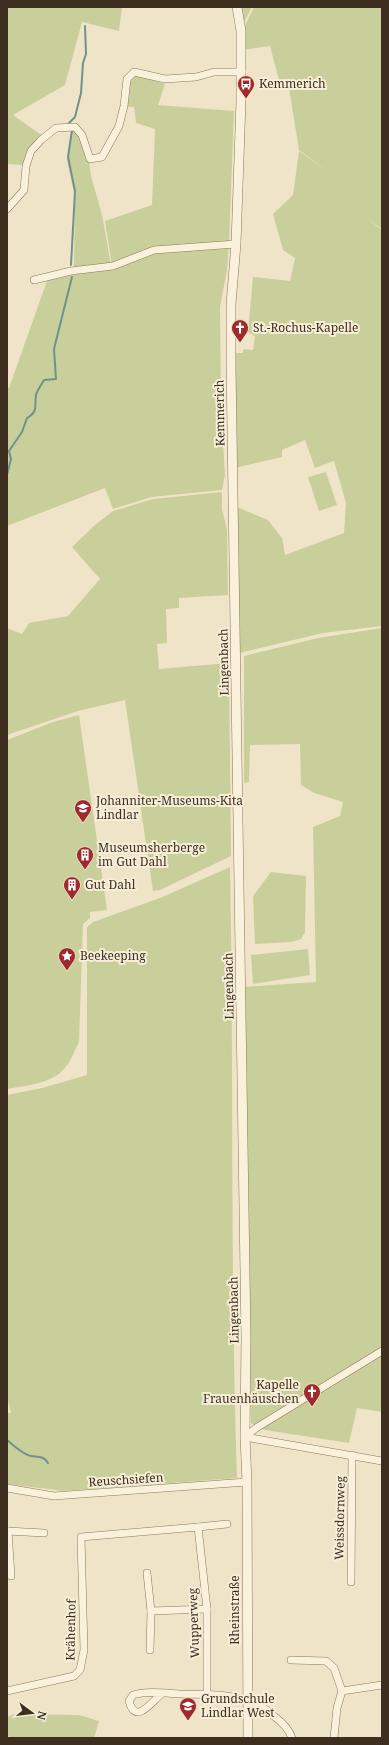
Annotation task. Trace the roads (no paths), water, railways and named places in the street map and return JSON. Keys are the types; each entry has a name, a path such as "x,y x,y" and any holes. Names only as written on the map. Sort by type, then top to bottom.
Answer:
{"street":[{"name":"Kemmerich","path":"233,489 231,304 236,244 242,72 241,31 237,7"},
{"path":"7,208 24,190 26,166 31,151 41,140 56,128 75,127 82,135 90,159 102,157 119,126 124,106 127,79 134,72 165,79 196,77 214,72 242,72"},
{"path":"34,280 71,271 113,266 154,250 236,244"},
{"name":"Lingenbach","path":"233,489 246,1338 245,1437 247,1482"},
{"path":"245,1437 256,1428 382,1350"},
{"path":"245,1437 382,1461"},
{"name":"Weissdornweg","path":"351,1582 352,1455"},
{"name":"Reuschsiefen","path":"7,1488 54,1496 247,1482"},
{"name":"Rheinstraße","path":"247,1482 248,1738"},
{"path":"198,1527 227,1524"},
{"name":"Krähenhof","path":"7,1691 74,1676 80,1670 84,1650 81,1537 198,1527"},
{"name":"Wupperweg","path":"198,1527 207,1609 207,1694"},
{"path":"11,1576 8,1531 44,1532"},
{"path":"147,1573 151,1611 150,1650"},
{"path":"151,1611 207,1609"},
{"path":"291,1660 326,1661 334,1668 342,1691 337,1708 334,1738"},
{"path":"342,1691 382,1685"},
{"path":"163,1693 207,1694 232,1697 259,1704 282,1722 290,1731 292,1738"}],"waterway":[{"path":"69,123 75,117 81,93 83,63 86,54 85,26"},
{"path":"71,265 75,191 68,157 72,130"},
{"path":"7,475 11,459 9,451 22,432 27,418 35,411 36,395 38,390 44,380 56,379 54,349 72,277"},
{"path":"7,1440 25,1454 43,1458 48,1463"}],"place":[{"name":"Kemmerich","path":"246,99"},
{"name":"St.-Rochus-Kapelle","path":"240,343"},
{"name":"Johanniter-Museums-Kita Lindlar","path":"83,823"},
{"name":"Museumsherberge im Gut Dahl","path":"85,870"},
{"name":"Gut Dahl","path":"72,900"},
{"name":"Beekeeping","path":"67,971"},
{"name":"Kapelle Frauenhäuschen","path":"312,1407"},
{"name":"Grundschule Lindlar West","path":"188,1721"}]}
